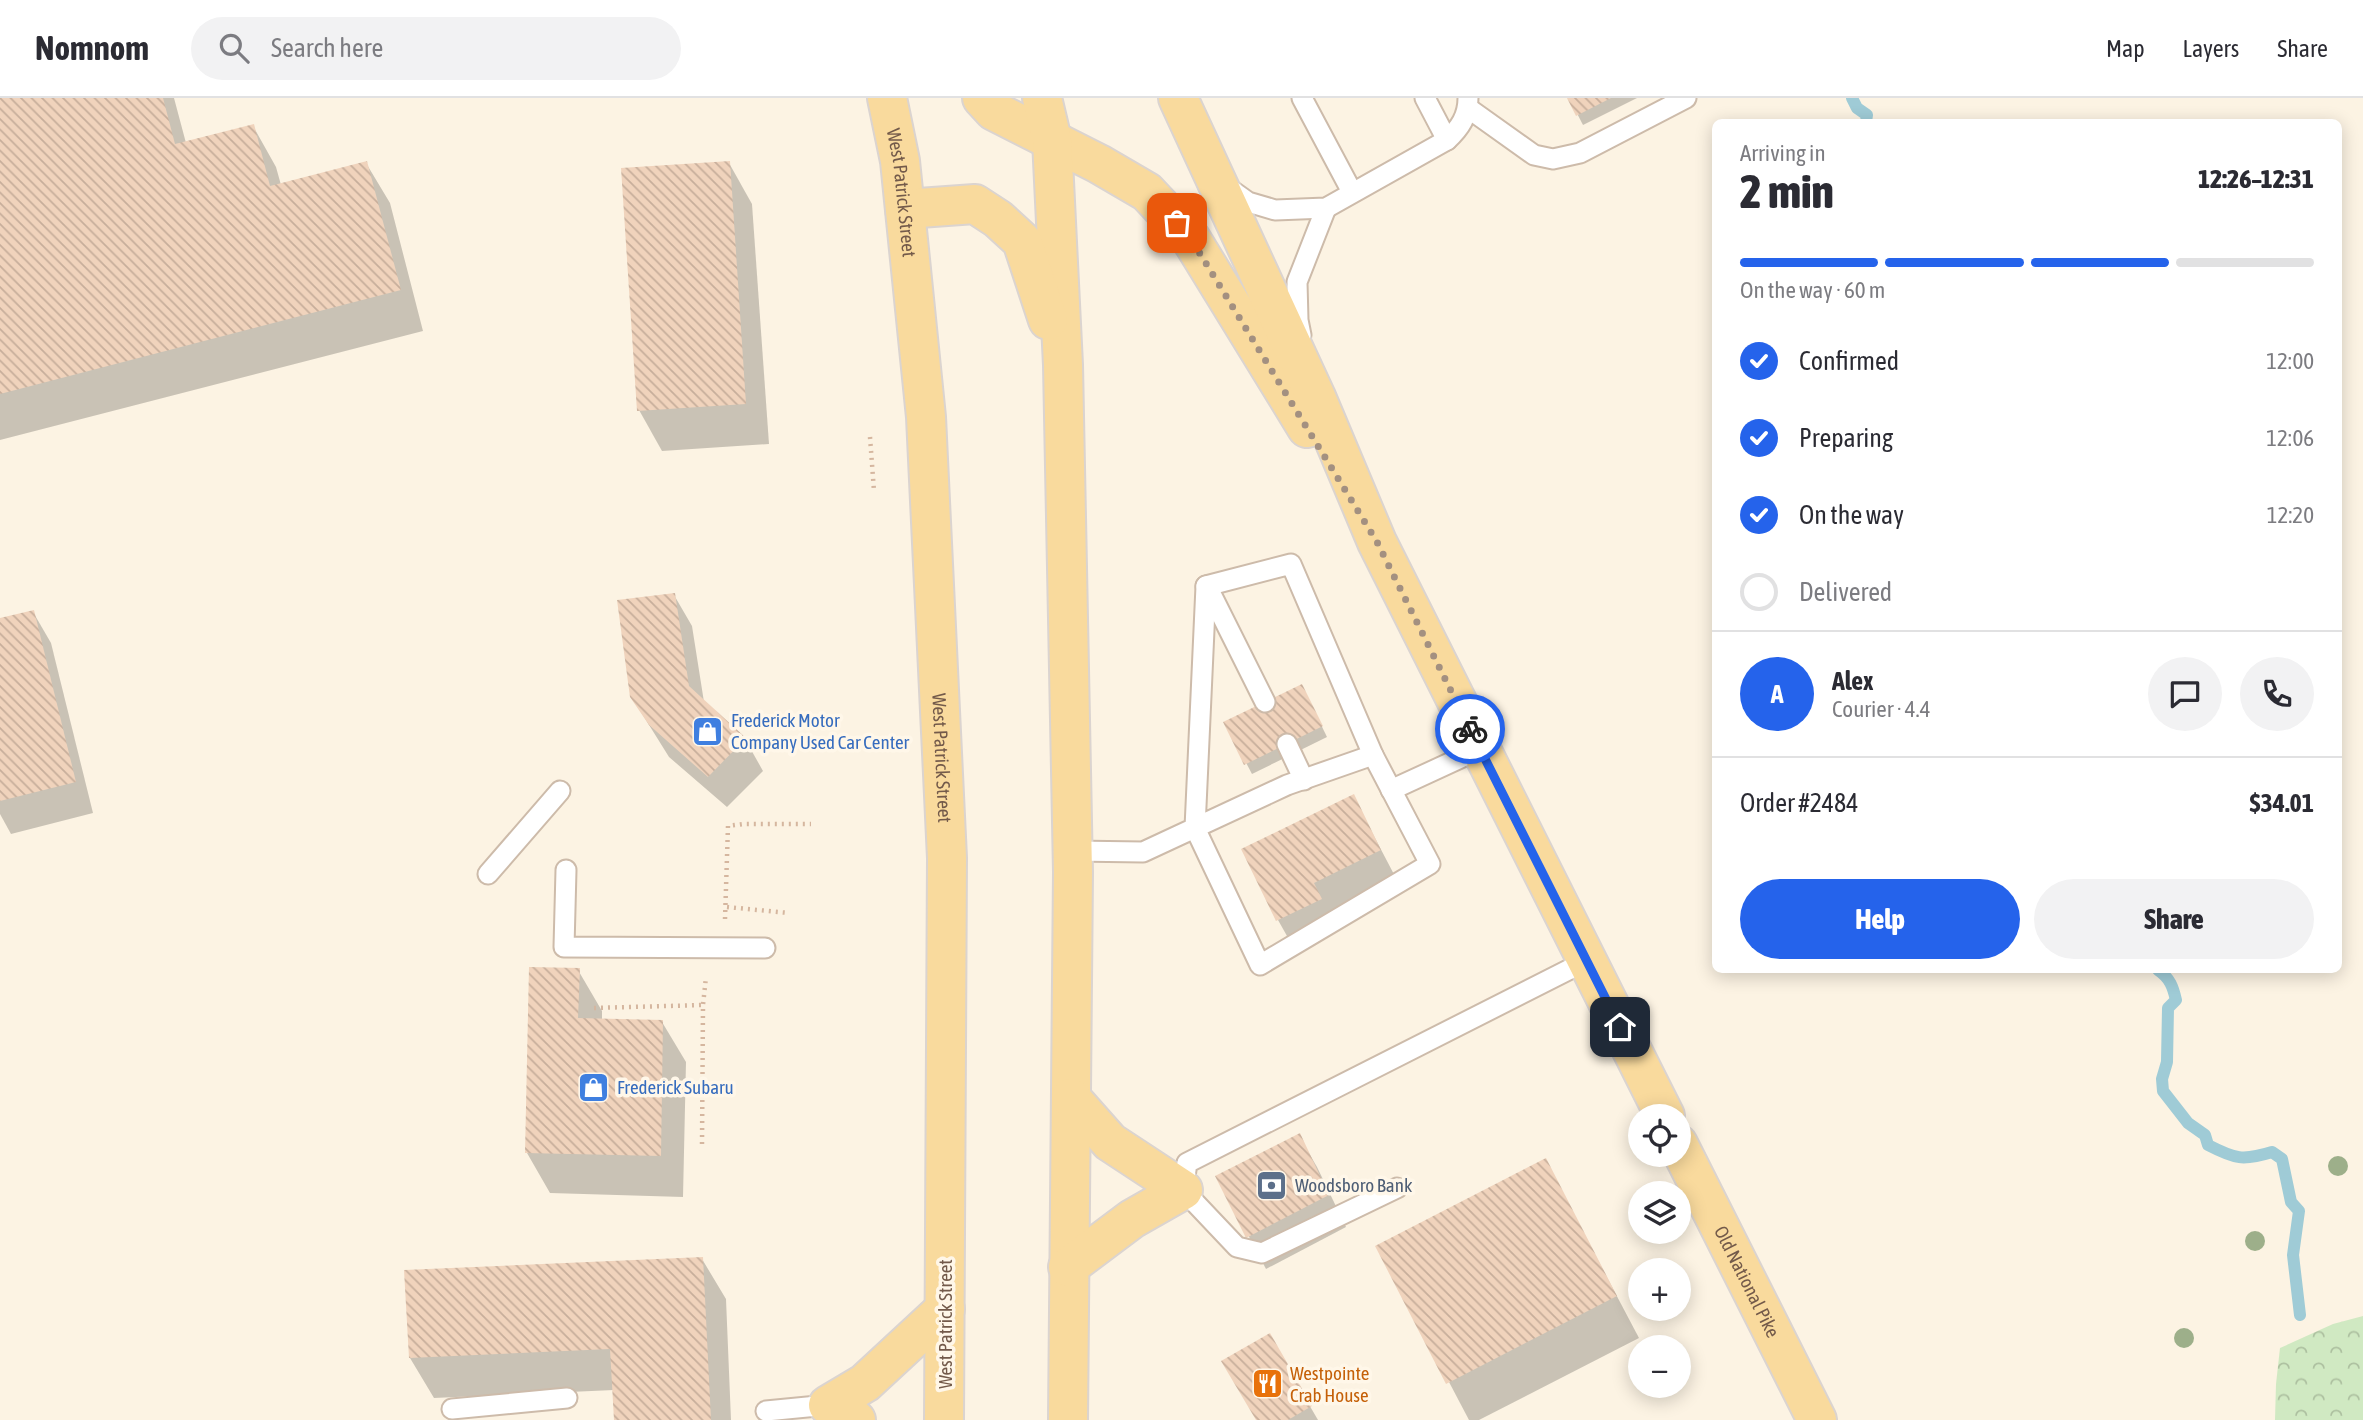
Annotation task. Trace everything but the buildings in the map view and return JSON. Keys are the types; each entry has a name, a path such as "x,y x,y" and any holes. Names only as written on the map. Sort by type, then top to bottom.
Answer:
{"main road":[{"name":"West Patrick Street","path":"887,98 900,161 926,417 947,858 944,1420"},
{"path":"982,98 994,111 1099,164 1147,192 1191,239 1377,542"},
{"path":"1042,98 1052,140 1063,365 1073,850 1068,1420"},
{"path":"1178,98 1316,397 1377,542 1659,1104"},
{"path":"905,209 975,204 998,219 1022,241 1063,365"},
{"path":"1068,1267 1132,1219 1183,1190 1110,1142 1071,1098"},
{"name":"Old National Pike","path":"1690,1167 1817,1420"},
{"path":"842,1412 864,1383 945,1309"}],"lane":[{"path":"1302,98 1352,192"},
{"path":"1425,98 1447,140"},
{"path":"1217,182 1248,202 1275,210 1326,208 1447,140 1459,128 1468,103 1534,155 1553,159 1580,153 1686,98"},
{"path":"1316,397 1298,320 1297,282 1326,208"},
{"path":"1291,564 1373,755 1430,864 1259,965 1195,828 1206,586 1291,564"},
{"path":"1206,586 1265,702"},
{"path":"1287,744 1304,779"},
{"path":"1391,790 1480,749"},
{"path":"1073,850 1143,852 1287,785 1373,755"},
{"path":"488,874 560,791"},
{"path":"565,870 564,947 765,948"},
{"path":"1397,1188 1262,1253 1237,1247 1183,1190 1187,1163 1586,961"},
{"path":"452,1409 567,1398"},
{"path":"766,1411 842,1412"}],"path":[{"path":"870,437 874,491"},
{"path":"727,907 789,913"},
{"path":"594,1008 703,1005"}],"green space":[{"path":"2363,1316 2363,1420 2275,1420 2280,1348 2333,1324"}],"waterway":[{"path":"1852,98 1857,108 1867,115 1866,119"},
{"path":"2162,973 2170,983 2176,1000 2168,1008 2167,1062 2162,1079 2163,1091 2188,1123 2205,1135 2208,1145 2239,1157 2254,1157 2272,1152 2282,1159 2291,1202 2299,1211 2293,1255 2300,1315"}],"way so far":[{"path":"1177,223 1191,239 1377,542 1470,729"}],"place":[{"name":"Frederick Motor Company Used Car Center","path":"708,731"},
{"name":"Frederick Subaru","path":"594,1087"},
{"name":"Woodsboro Bank","path":"1272,1185"},
{"name":"Westpointe Crab House","path":"1267,1384"}],"route":[{"path":"1470,729 1620,1027"}]}
